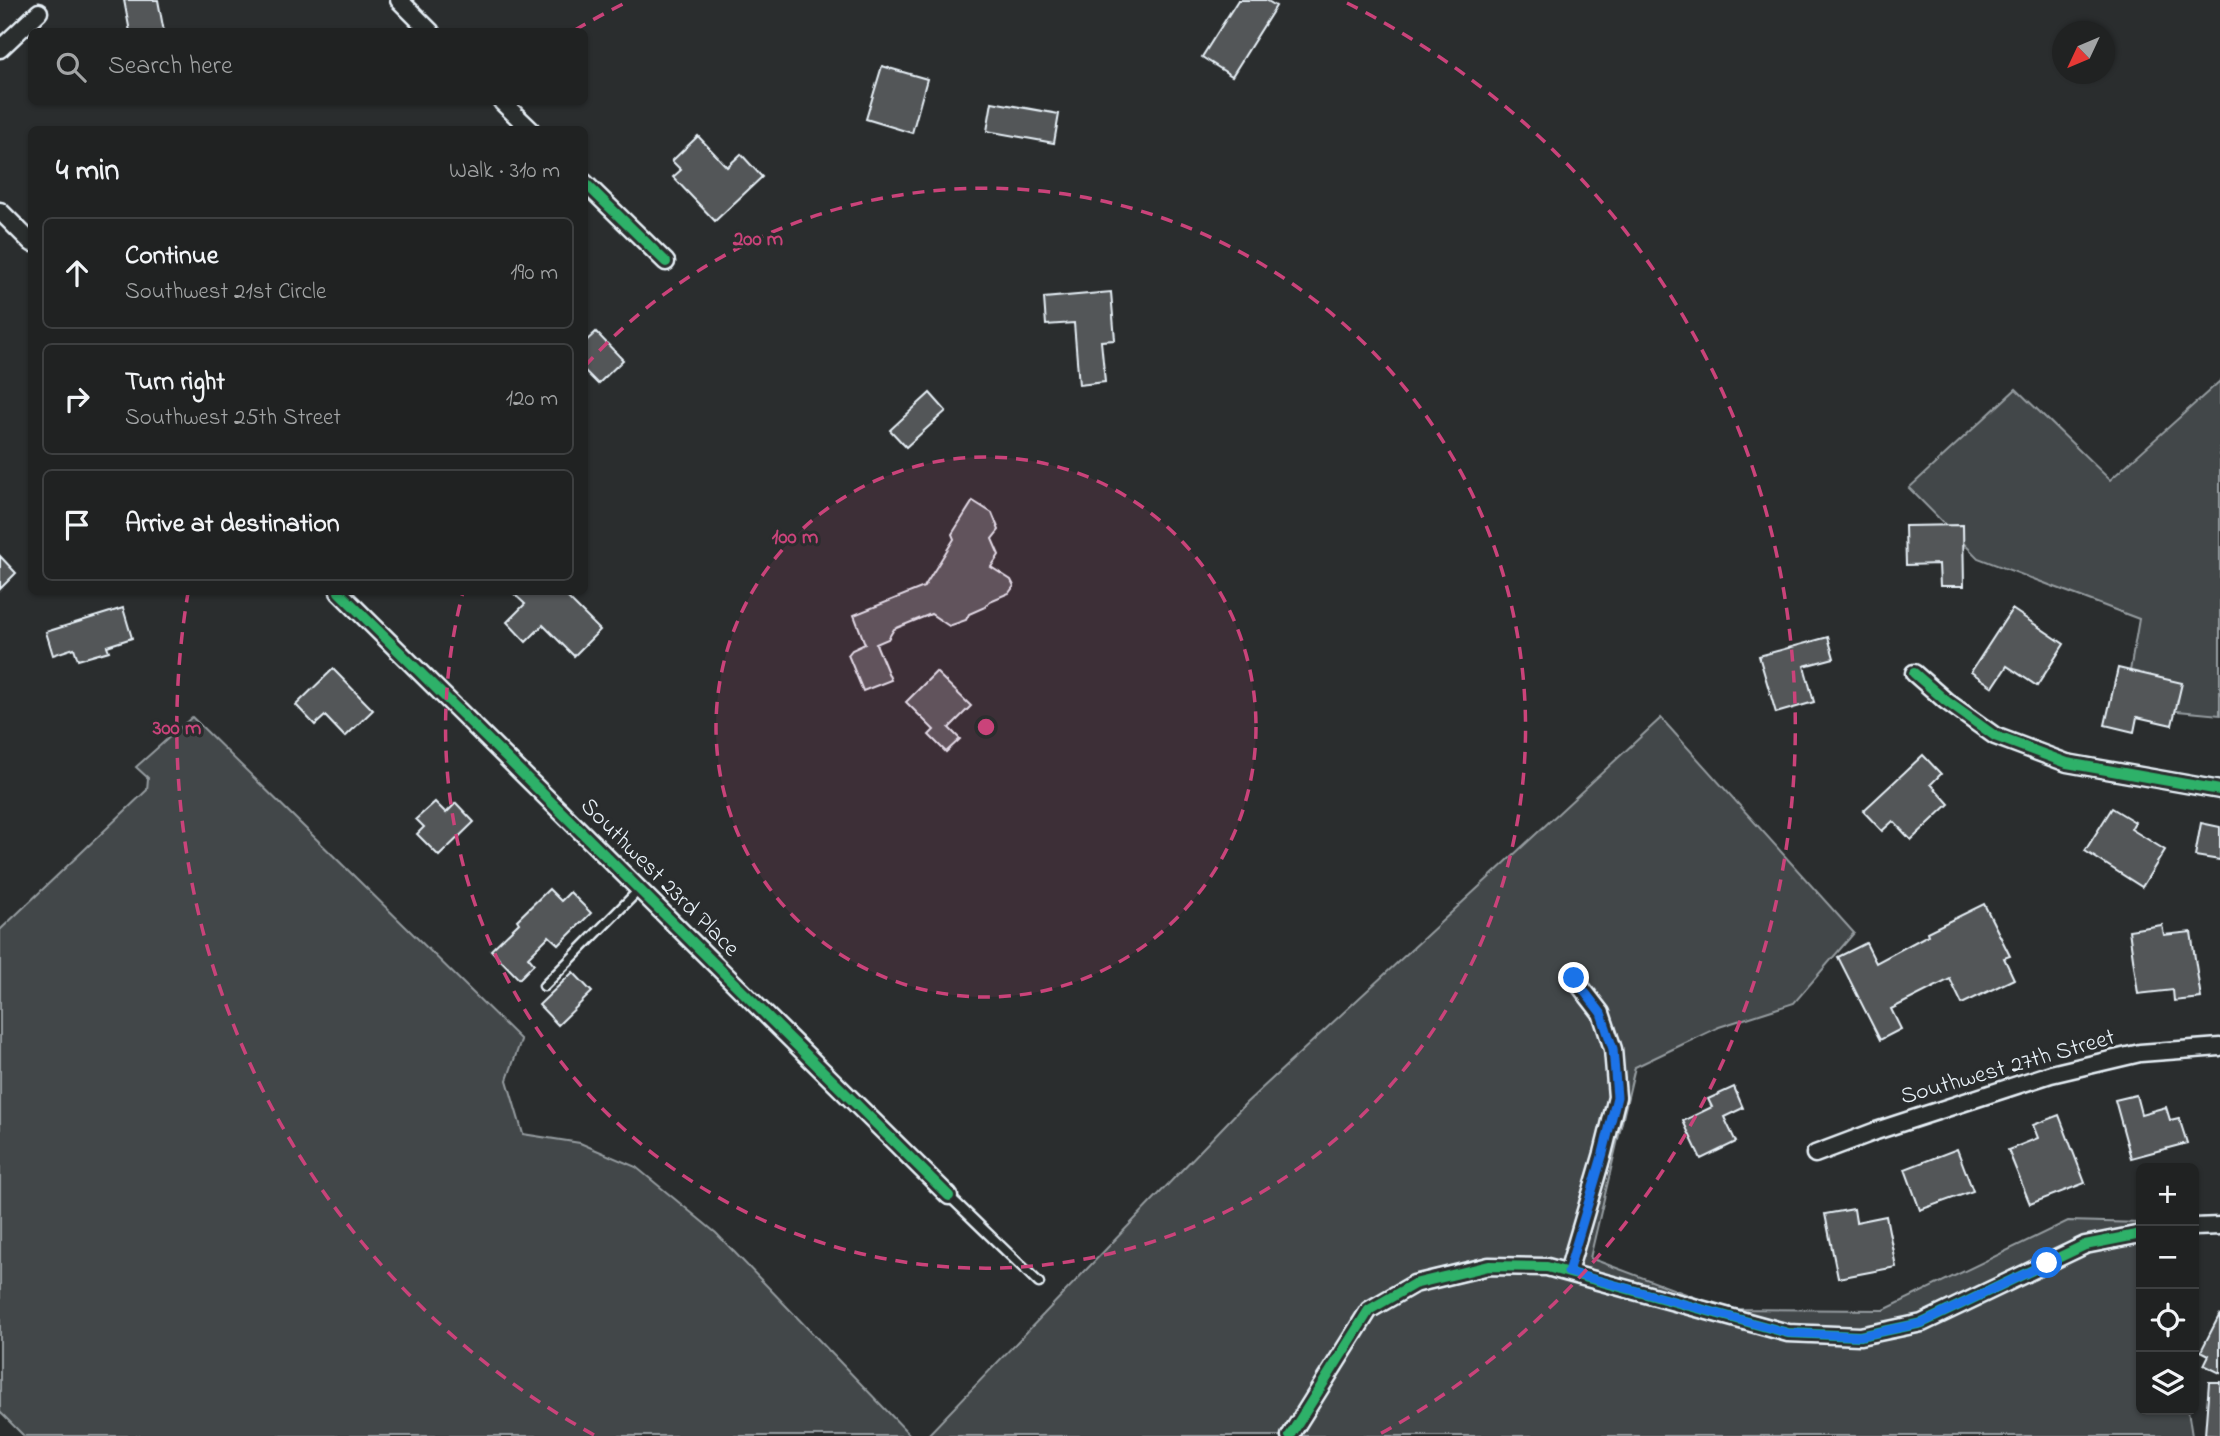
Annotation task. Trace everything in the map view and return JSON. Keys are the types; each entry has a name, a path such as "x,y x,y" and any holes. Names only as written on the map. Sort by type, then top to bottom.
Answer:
{"street":[{"path":"399,0 427,28"},
{"path":"0,49 39,12"},
{"path":"505,105 527,126"},
{"path":"588,186 666,262"},
{"path":"0,211 28,239"},
{"name":"Southwest 23rd Place","path":"342,595 950,1196"},
{"path":"1914,673 1946,701 1995,736 2067,763 2220,790"},
{"path":"1568,1272 1617,1097 1613,1049 1601,1013 1574,978"},
{"name":"Southwest 27th Street","path":"1815,1154 1876,1131 2051,1074 2140,1053 2220,1047"},
{"path":"2199,1227 2220,1226"},
{"path":"1290,1436 1369,1310 1414,1284 1489,1266 1547,1267 1788,1333 1860,1336 1922,1323 2085,1245 2136,1235"}],"lane":[{"path":"544,986 640,888"},
{"path":"950,1196 1039,1283"}],"shaded area":[{"path":"2220,381 2220,715 2124,706 2139,619 1978,558 1909,488 2016,389 2110,480"},
{"path":"192,717 521,1040 507,1080 523,1134 580,1143 636,1167 716,1233 911,1436 24,1436 0,1412 0,930 147,790 148,778 136,767"},
{"path":"1661,718 1854,933 1794,1003 1719,1027 1635,1067 1590,1258 1726,1309 1884,1310 2068,1221 2136,1223 2136,1415 2189,1415 2192,1436 927,1436 1246,1103"}],"building":[{"path":"124,0 158,0 163,28 129,28"},
{"path":"1238,0 1266,0 1276,6 1232,76 1202,57"},
{"path":"882,66 927,79 912,133 866,119"},
{"path":"992,102 1059,114 1054,143 987,131"},
{"path":"698,136 727,167 741,154 762,177 715,221 673,177 681,170 672,161"},
{"path":"1111,292 1115,340 1101,341 1105,382 1079,385 1074,323 1046,325 1044,298"},
{"path":"596,332 623,360 598,384 588,374 588,339"},
{"path":"930,393 946,411 906,447 890,430"},
{"path":"973,501 992,513 999,530 992,539 999,555 991,567 1011,580 1014,586 1009,593 969,614 966,620 949,626 931,614 894,629 888,639 876,644 891,680 863,691 848,655 865,644 854,615 924,587 954,539 952,534"},
{"path":"1963,525 1964,586 1940,586 1939,564 1906,565 1905,526"},
{"path":"0,556 16,573 0,589"},
{"path":"515,595 565,595 600,630 574,656 543,625 526,642 507,622 525,604"},
{"path":"123,608 132,638 107,646 109,651 78,660 74,648 53,655 46,632"},
{"path":"2012,609 2064,644 2037,686 2007,666 1993,687 1971,672"},
{"path":"1828,637 1834,658 1804,666 1814,702 1776,713 1759,656"},
{"path":"2118,668 2182,683 2172,725 2137,717 2134,732 2105,725"},
{"path":"333,669 373,710 345,737 325,716 315,725 296,705"},
{"path":"936,672 971,706 949,728 960,739 946,752 929,735 934,730 906,702"},
{"path":"1923,755 1941,774 1931,784 1949,804 1911,840 1893,821 1882,831 1863,811"},
{"path":"435,802 446,813 456,803 474,822 439,856 417,834 424,827 416,819"},
{"path":"2112,808 2135,822 2131,829 2165,850 2142,887 2085,851"},
{"path":"2201,823 2220,827 2220,860 2195,856"},
{"path":"549,889 561,901 570,892 591,913 559,945 549,936 528,957 534,964 519,979 491,950"},
{"path":"1984,904 2010,956 2004,958 2014,979 1962,1004 1950,979 1891,1009 1901,1029 1880,1040 1838,957 1866,943 1876,963 1928,935 1927,932"},
{"path":"2162,925 2164,935 2191,932 2201,998 2174,1001 2173,990 2138,994 2129,930"},
{"path":"573,972 592,992 558,1025 539,1005"},
{"path":"1734,1087 1743,1108 1724,1117 1736,1142 1701,1159 1683,1121 1712,1107 1708,1099"},
{"path":"2136,1095 2141,1114 2166,1107 2170,1120 2179,1118 2187,1143 2131,1158 2115,1100"},
{"path":"2059,1115 2085,1183 2030,1204 2008,1150 2038,1138 2033,1125"},
{"path":"1957,1149 1973,1191 1920,1210 1905,1169"},
{"path":"1854,1209 1856,1222 1886,1216 1896,1267 1838,1278 1825,1214"},
{"path":"2220,1314 2220,1373 2204,1365 2209,1355 2201,1351"},
{"path":"2209,1382 2220,1382 2220,1436 2205,1435"}],"cycle path":[{"path":"588,186 666,262"},
{"path":"342,595 949,1196"},
{"path":"1914,673 1946,701 1995,736 2067,763 2220,790"},
{"path":"1290,1436 1369,1310 1414,1284 1489,1266 1547,1267 1788,1333 1860,1336 1922,1323 2085,1245 2136,1235"}],"route":[{"path":"1574,978 1601,1013 1613,1049 1617,1097 1568,1272 1788,1333 1860,1336 1922,1323 2047,1263"}]}
